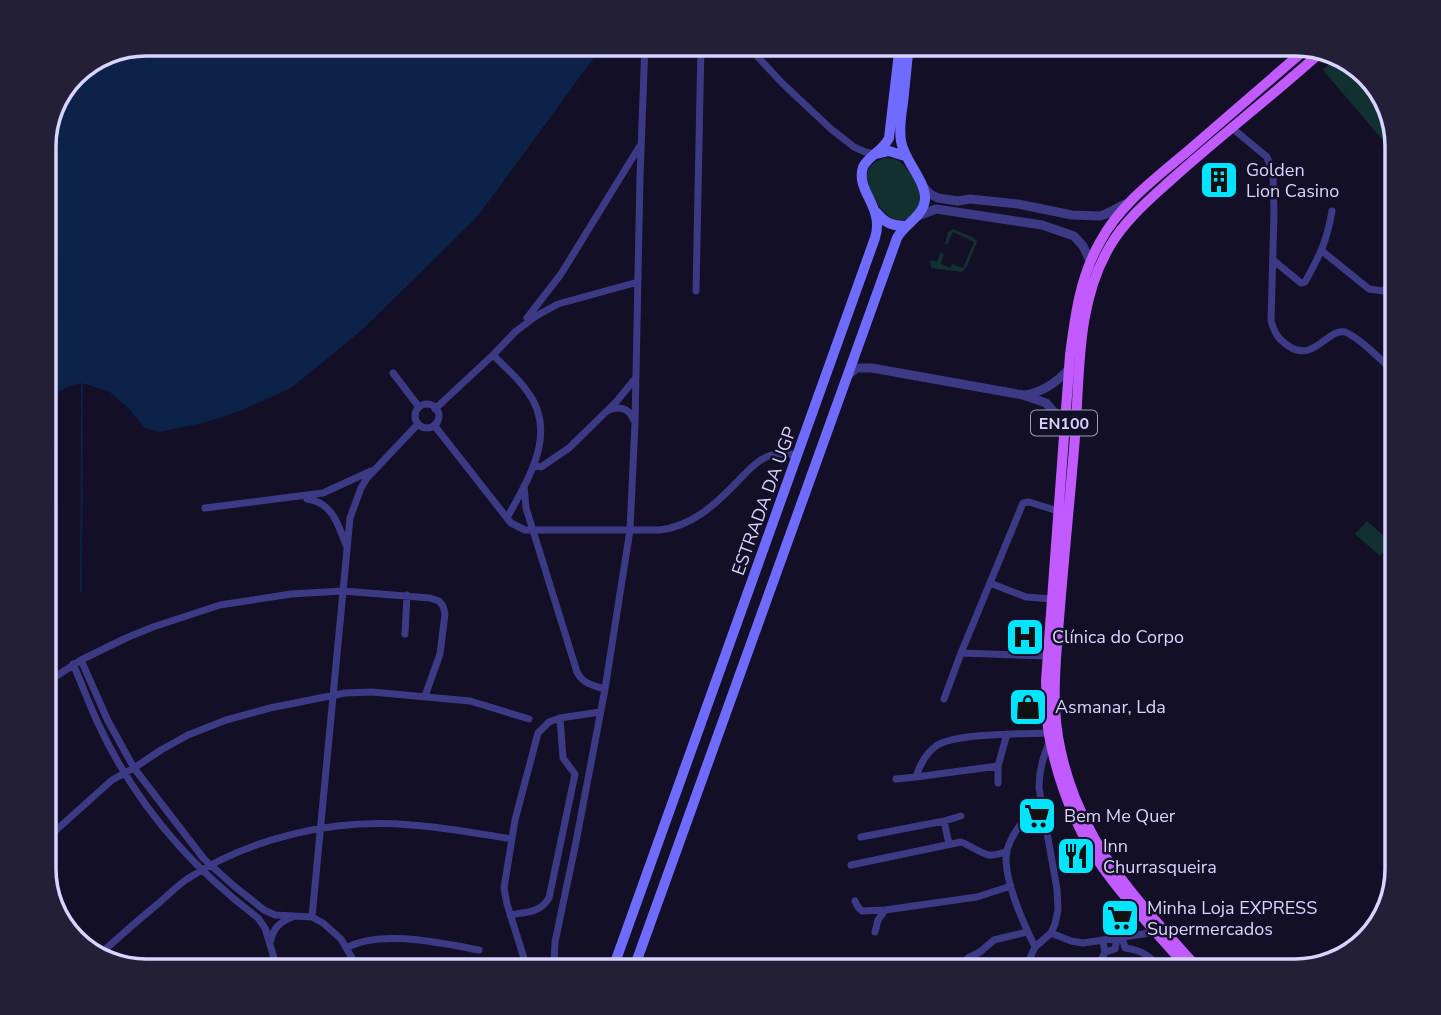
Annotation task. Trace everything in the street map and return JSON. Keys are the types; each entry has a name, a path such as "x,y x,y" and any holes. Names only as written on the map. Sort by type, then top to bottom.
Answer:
{"main road":[{"path":"862,169 889,138 899,56"},
{"path":"637,959 897,238 923,208 925,200 922,185 905,156 900,131 908,56"},
{"name":"EN100","path":"1179,959 1111,879 1089,845 1062,786 1050,737 1047,656 1068,370 1082,282 1090,261 1110,226 1138,195 1298,56"},
{"name":"EN100","path":"1190,959 1119,876 1098,844 1083,815 1066,770 1057,728 1054,696 1056,659 1085,312 1092,286 1110,246 1147,201 1313,59"},
{"path":"876,154 889,151 905,156"},
{"name":"ESTRADA DA UGP","path":"616,959 878,230 876,212 863,186 862,169"},
{"path":"876,212 887,223 905,226"}],"street":[{"path":"554,959 555,942 605,689 630,530 645,56"},
{"path":"696,291 701,56"},
{"path":"758,56 806,106 855,147 876,154"},
{"path":"1232,128 1267,157 1273,174 1272,321 1275,335 1295,350 1303,351 1336,333 1348,333 1385,361"},
{"path":"435,408 493,355 536,308 561,274 641,143"},
{"path":"855,147 862,169"},
{"path":"922,185 938,198 1018,204 1091,216 1106,214 1138,195"},
{"path":"918,216 936,209 1042,225 1074,236 1090,261"},
{"path":"1273,260 1303,283 1306,282 1322,251 1332,211"},
{"path":"1067,232 1076,226 1072,215"},
{"path":"1322,251 1369,289 1385,289"},
{"path":"515,332 558,304 638,282"},
{"path":"857,348 856,355 860,361 872,368"},
{"path":"493,355 528,391 538,408 541,420 534,465 506,518"},
{"path":"848,375 857,368 872,368 1023,395 1046,403 1064,424"},
{"path":"1023,395 1044,390 1068,370"},
{"path":"393,373 419,407"},
{"path":"534,465 541,467 569,448 628,390 636,373"},
{"path":"429,405 435,408 438,415 434,425 428,428 418,424 415,414 419,407 429,405"},
{"path":"607,411 616,407 625,409 635,423"},
{"path":"312,917 350,518 361,488 374,469 418,424"},
{"path":"434,425 506,518 525,530 673,529 713,505 761,460 774,454 798,455"},
{"path":"205,508 323,493 374,469"},
{"path":"524,486 526,508 577,672 586,683 605,689"},
{"path":"297,498 314,500 327,507 336,518 347,549"},
{"path":"944,699 1023,503 1029,502 1058,510"},
{"path":"990,583 1026,597 1052,599"},
{"path":"58,675 77,662 153,627 220,605 290,594 343,591 407,595 439,601 443,606 445,614 440,654 425,696"},
{"path":"405,634 407,595"},
{"path":"961,653 1047,656"},
{"path":"77,662 134,768 199,853 264,910 275,915 312,917 323,923 334,932 352,959"},
{"path":"77,662 97,721 125,774 149,810 202,872 258,918 265,928 276,959"},
{"path":"56,830 112,780 161,750 188,735 226,720 270,708 345,693 372,692 470,701 529,719"},
{"path":"524,959 504,888 515,820 538,733 549,722 560,718 600,712"},
{"path":"510,915 539,910 549,898 575,774 563,758 560,718"},
{"path":"998,783 998,766 1007,734"},
{"path":"916,777 926,755 937,745 949,740 1007,734 1050,737 1039,773 1058,910 1051,933 1035,947 1030,959"},
{"path":"896,779 998,766"},
{"path":"1035,947 1027,932 1006,864 1013,836 1041,801"},
{"path":"861,837 961,816"},
{"path":"944,821 949,844"},
{"path":"105,949 187,879 243,850 299,833 365,824 411,825 506,838"},
{"path":"851,865 961,842 986,855 1007,852"},
{"path":"855,901 862,911 885,910 977,897 1011,886"},
{"path":"875,932 878,920 885,910"},
{"path":"271,948 271,936 276,927 293,917"},
{"path":"968,958 994,940 1027,932"},
{"path":"1051,933 1083,943 1156,932"},
{"path":"1105,952 1115,949 1119,938"},
{"path":"1119,938 1125,948 1142,951 1152,959"},
{"path":"348,959 348,952 358,941 376,939 413,939 479,950"},
{"path":"1102,959 1105,952 1103,941"}],"green space":[{"path":"1330,63 1335,65 1363,87 1376,106 1385,142 1323,70"},
{"path":"884,158 899,161 912,176 918,190 920,204 907,219 890,217 869,188 866,177 868,171"},
{"path":"953,229 977,242 967,266 962,272 931,268 930,262 937,262 940,252 944,254 941,264 950,268 952,264 963,268 974,242 953,232 947,245 945,244 948,232"},
{"path":"1367,521 1385,537 1385,551 1380,556 1355,534"}],"water":[{"path":"146,56 595,56 478,216 362,330 291,388 240,411 207,422 159,432 145,428 110,392 82,383 56,393 56,140 65,106 87,78 101,68 117,61"}],"waterway":[{"path":"81,591 82,383"}],"place":[{"name":"Golden Lion Casino","path":"1219,180"},
{"name":"Clínica do Corpo","path":"1025,637"},
{"name":"Asmanar, Lda","path":"1028,707"},
{"name":"Bem Me Quer","path":"1037,816"},
{"name":"Inn Churrasqueira","path":"1076,856"},
{"name":"Minha Loja EXPRESS Supermercados","path":"1120,918"}]}
